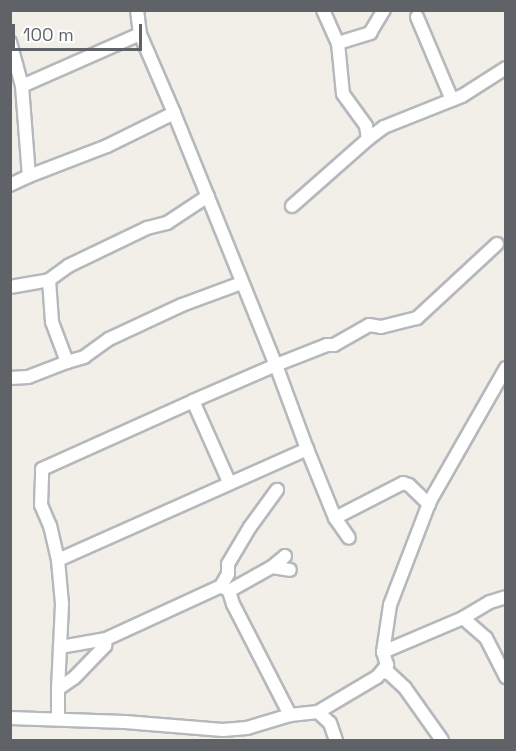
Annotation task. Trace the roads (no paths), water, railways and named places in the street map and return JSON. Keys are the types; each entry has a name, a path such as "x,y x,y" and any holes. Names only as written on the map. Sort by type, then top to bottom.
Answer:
{"street":[{"path":"137,10 140,34 208,196 335,518 349,538"},
{"path":"322,10 338,43 343,94 366,126 368,139"},
{"path":"338,43 370,33 384,10"},
{"path":"417,16 452,100"},
{"path":"22,86 140,34"},
{"path":"10,42 22,86 29,176"},
{"path":"292,206 384,127 452,100 506,68"},
{"path":"10,184 107,146 174,113"},
{"path":"10,287 49,280 68,266 147,228 167,223 208,196"},
{"path":"58,719 62,604 58,560 50,526 41,505 42,469 276,365 327,345 334,345 369,325 381,327 417,318 497,244"},
{"path":"49,280 52,322 67,362"},
{"path":"10,378 28,377 84,357 109,339 182,305 241,283"},
{"path":"10,718 224,730 271,723 290,716 318,712 377,677 387,665 383,652 390,604 429,504 506,368"},
{"path":"193,402 229,482"},
{"path":"58,560 307,449"},
{"path":"335,518 403,483 409,485 429,504"},
{"path":"277,490 250,527 228,564 225,588 290,716"},
{"path":"60,647 106,639 272,567 285,556"},
{"path":"272,567 290,570"},
{"path":"383,652 463,618 490,602 506,597"},
{"path":"463,618 486,638 506,677"},
{"path":"58,689 74,678 105,646 106,639"},
{"path":"382,672 389,673 405,688 428,729 442,741"},
{"path":"318,712 330,723 336,741"}]}
